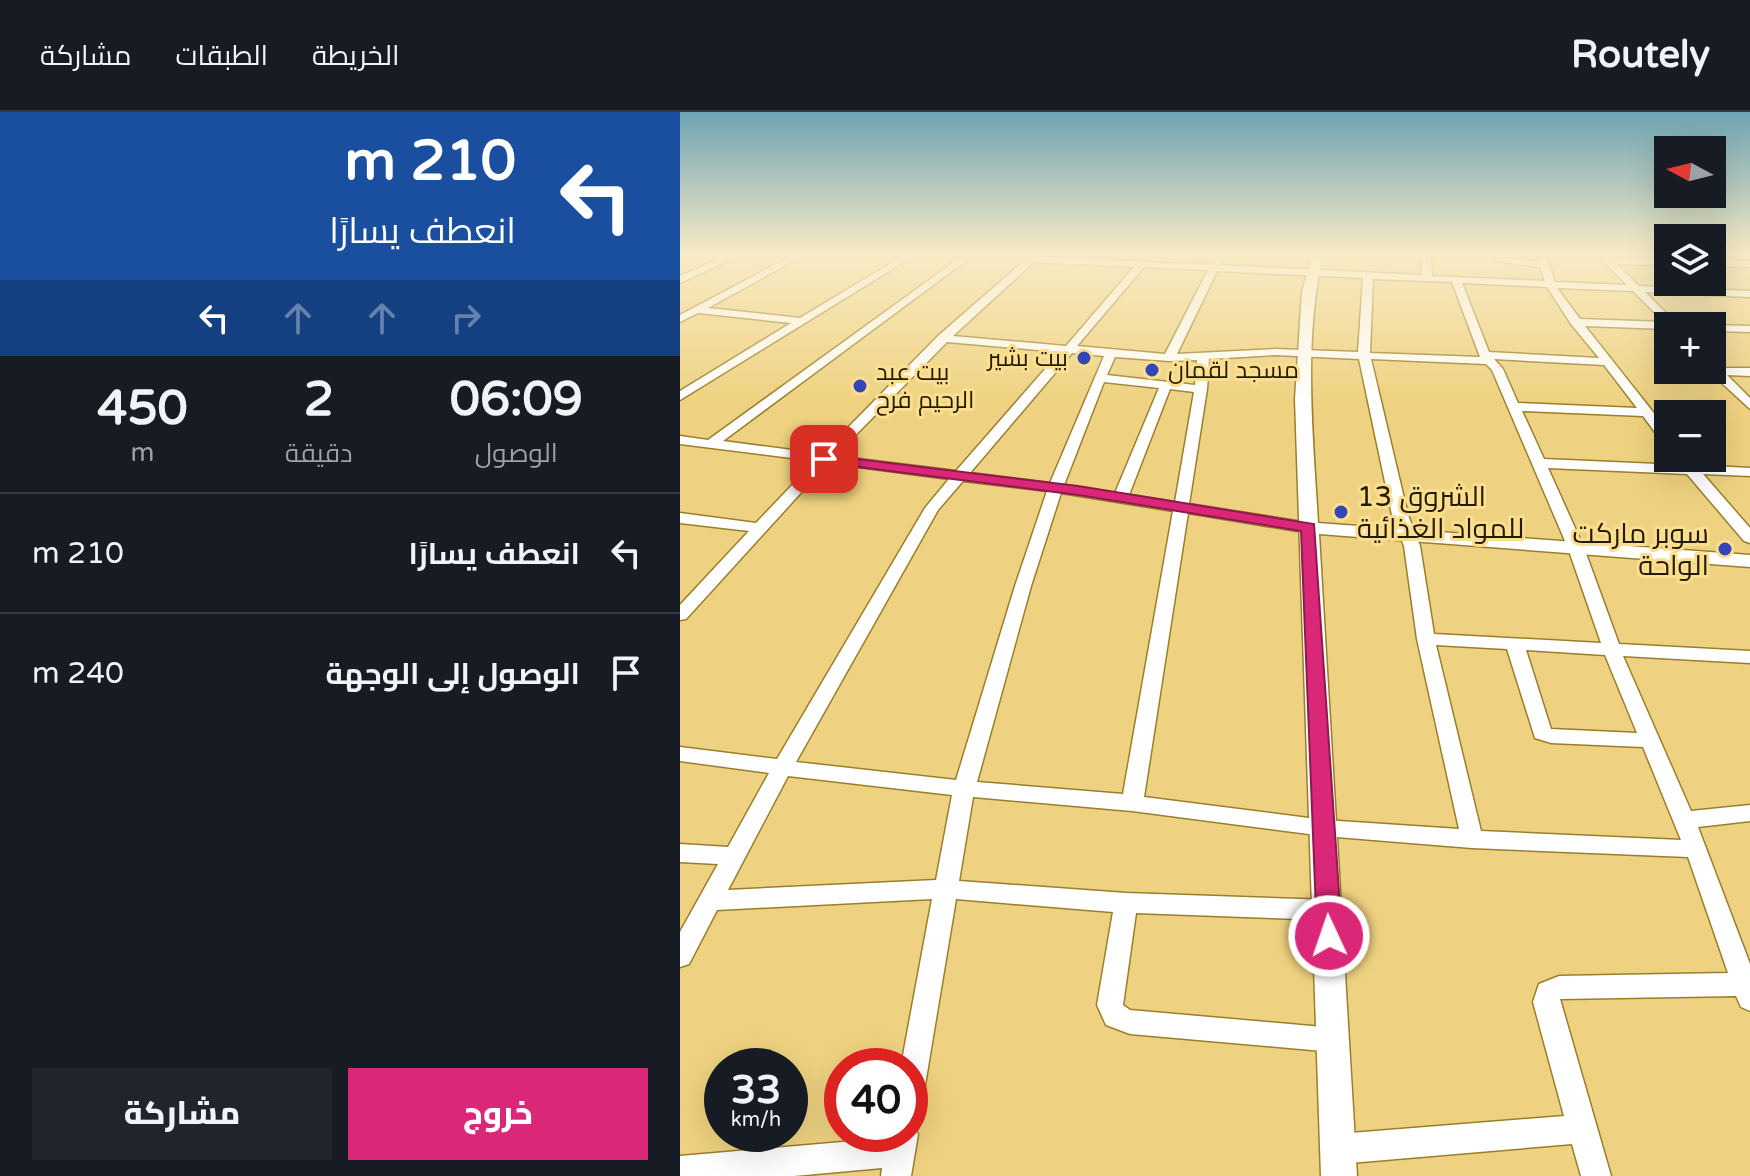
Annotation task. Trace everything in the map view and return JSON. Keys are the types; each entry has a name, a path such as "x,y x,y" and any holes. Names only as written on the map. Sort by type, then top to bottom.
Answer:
{"street":[{"path":"680,319 709,304"},
{"path":"680,396 828,304"},
{"path":"680,457 705,443 904,304"},
{"path":"680,615 824,459 942,338 981,304"},
{"path":"680,956 783,766 932,508 1107,304"},
{"path":"1169,358 1195,304"},
{"path":"1309,304 1303,353 1309,528 1339,1162 1582,1129"},
{"path":"1367,304 1364,355 1400,515 1409,535 1426,639 1472,839"},
{"path":"1466,304 1487,358 1513,407 1576,548 1612,650 1696,849 1748,989 1559,987 1548,992 1546,1002 1596,1176"},
{"path":"1563,304 1654,422"},
{"path":"680,308 799,321"},
{"path":"1575,322 1654,325"},
{"path":"1726,328 1750,329"},
{"path":"942,338 1169,358 1303,353 1606,362"},
{"path":"917,1048 964,789 1023,586 1056,488 1110,354"},
{"path":"1132,803 1201,389 1203,355"},
{"path":"1726,369 1750,372"},
{"path":"1099,378 1201,389"},
{"path":"1726,380 1750,405"},
{"path":"1121,497 1166,385"},
{"path":"1513,407 1646,412"},
{"path":"680,440 1121,497 1309,528 1750,561"},
{"path":"1538,463 1654,463"},
{"path":"1726,469 1750,472"},
{"path":"1694,472 1750,538"},
{"path":"680,518 760,528"},
{"path":"1426,639 1750,657"},
{"path":"1515,644 1542,733 1551,736 1648,740"},
{"path":"680,754 964,789 1132,803 1324,828 1472,839 1696,849"},
{"path":"1683,820 1750,813"},
{"path":"680,853 735,856"},
{"path":"709,901 944,889 1126,903 1328,910"},
{"path":"1126,903 1110,1005 1115,1017 1130,1022 1334,1040"},
{"path":"680,1171 739,1170 899,1154"}],"place":[{"name":"بيت بشير","path":"1084,358"},
{"name":"مسجد لقمان","path":"1152,370"},
{"name":"بيت عبد الرحيم فرح","path":"860,386"},
{"name":"الشروق 13 للمواد الغذائية","path":"1341,512"},
{"name":"سوبر ماركت الواحة","path":"1725,549"}],"route":[{"path":"824,459 1078,491 1309,528 1329,936"}]}
